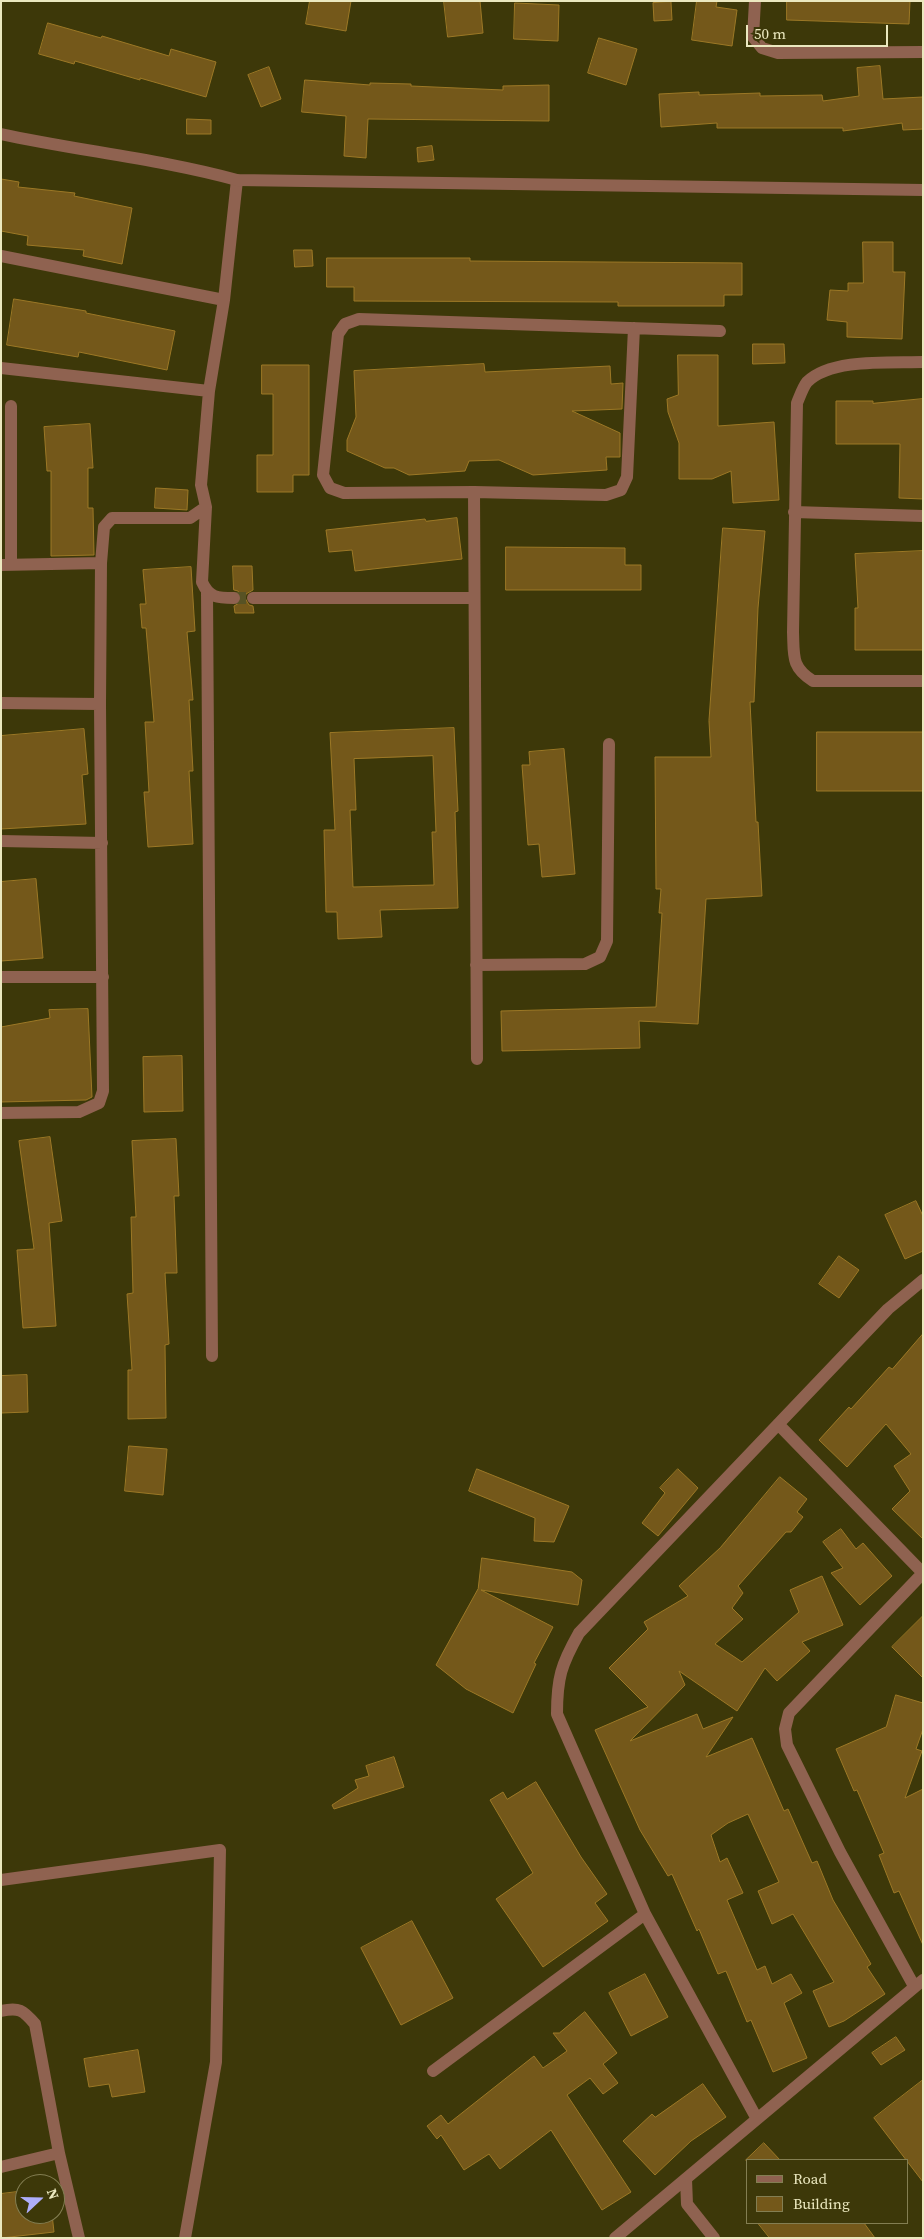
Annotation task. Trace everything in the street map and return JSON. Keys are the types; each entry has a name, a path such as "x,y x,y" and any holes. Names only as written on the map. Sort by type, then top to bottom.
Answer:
{"street":[{"path":"755,1 753,37 762,48 778,53 923,52"},
{"path":"1,134 65,148 192,168 237,180 923,190"},
{"path":"212,1356 207,592 202,582 206,507 201,485 209,391 224,300 237,180"},
{"path":"1,256 224,300"},
{"path":"634,328 627,477 621,490 606,494 344,493 330,488 323,476 338,334 346,324 358,320 634,328 720,331"},
{"path":"923,362 833,367 818,373 806,383 797,403 794,512 794,663 802,674 813,681 828,682 923,681"},
{"path":"1,368 209,391"},
{"path":"12,406 6,565 101,563"},
{"path":"474,492 478,1058"},
{"path":"1,1113 79,1112 99,1103 103,1092 100,704 101,563 104,527 112,518 190,518 206,507"},
{"path":"794,512 923,516"},
{"path":"207,592 216,598 234,598"},
{"path":"253,598 474,598"},
{"path":"1,703 100,704"},
{"path":"476,965 586,964 600,957 607,940 609,744"},
{"path":"1,841 102,843"},
{"path":"1,977 103,977"},
{"path":"757,2118 645,1914 557,1714 557,1683 567,1654 578,1633 888,1309 923,1280"},
{"path":"615,2238 919,1983 840,1852 787,1745 785,1729 789,1714 923,1573 778,1424"},
{"path":"1,1880 220,1850 216,2062 185,2238"},
{"path":"433,2071 645,1914"},
{"path":"1,2010 15,2008 26,2013 34,2024 58,2152 79,2238"},
{"path":"1,2166 58,2152"},
{"path":"686,2178 687,2204 714,2238"}],"building":[{"path":"310,1 351,1 346,31 306,24"},
{"path":"444,1 480,1 483,33 448,37"},
{"path":"697,1 717,1 716,7 737,10 732,46 692,40"},
{"path":"787,1 910,1 909,24 787,20"},
{"path":"671,2 672,20 654,21 653,3"},
{"path":"515,3 559,5 558,41 514,39"},
{"path":"48,23 101,38 102,36 169,56 171,49 216,62 206,97 75,61 74,64 39,54"},
{"path":"599,38 637,49 626,85 588,73"},
{"path":"880,66 883,99 923,97 923,129 903,130 902,123 843,131 843,128 717,128 717,123 661,127 659,94 699,92 699,95 760,93 760,96 822,95 823,101 859,96 857,68"},
{"path":"269,67 281,99 261,107 248,75"},
{"path":"305,80 370,85 370,83 411,84 411,86 503,90 503,86 549,85 549,121 368,119 366,158 344,156 346,116 302,112"},
{"path":"187,119 211,120 211,134 187,134"},
{"path":"432,146 434,160 418,162 417,148"},
{"path":"1,179 19,182 18,187 75,193 74,196 132,208 122,264 83,256 84,250 27,245 28,236 1,231"},
{"path":"863,242 893,242 893,272 905,272 902,339 847,337 847,322 827,320 830,290 848,291 848,283 863,283"},
{"path":"294,250 312,250 313,266 295,267"},
{"path":"327,258 470,258 470,261 742,263 742,295 724,295 724,306 618,306 618,302 354,301 354,287 327,287"},
{"path":"14,299 86,311 86,313 175,331 167,370 79,352 78,357 7,345"},
{"path":"753,344 784,344 785,363 753,364"},
{"path":"678,355 718,355 718,426 774,422 779,500 733,503 731,471 712,479 679,479 679,443 668,412 667,399 678,395"},
{"path":"484,364 485,372 610,366 611,384 623,383 622,409 572,411 620,433 620,457 606,457 607,470 533,475 499,460 469,461 465,471 409,475 394,468 385,468 347,451 347,440 356,417 354,371"},
{"path":"262,365 309,365 309,475 293,475 293,492 257,492 257,455 273,455 273,394 262,394"},
{"path":"923,399 923,499 899,498 900,444 836,444 836,401 873,401 873,403"},
{"path":"90,424 93,468 88,468 88,508 93,508 94,555 51,556 51,471 47,471 44,427"},
{"path":"156,488 188,490 187,510 155,508"},
{"path":"457,518 462,559 355,571 352,550 329,552 326,530 425,519 426,521"},
{"path":"723,528 765,531 758,608 754,702 750,702 762,896 706,899 698,1024 639,1021 640,1048 502,1051 501,1011 656,1007 662,913 659,913 661,889 656,889 655,757 711,757 709,721"},
{"path":"506,547 625,548 625,565 641,565 641,590 506,590"},
{"path":"923,551 923,650 855,650 855,608 858,608 855,554"},
{"path":"233,566 252,566 253,590 246,594 245,598 249,605 253,606 254,613 235,613 234,606 241,602 242,598 238,591 234,590"},
{"path":"191,567 195,631 187,632 193,700 189,700 193,771 189,771 193,844 148,847 144,792 149,792 145,722 154,722 146,628 142,628 140,604 146,604 143,570"},
{"path":"454,728 458,811 455,812 458,908 380,910 382,937 338,939 337,912 326,912 324,830 335,830 330,733","holes":["433,756 436,832 432,832 434,885 353,887 350,810 356,810 354,759"]},
{"path":"84,729 88,774 82,775 86,824 1,829 1,736"},
{"path":"817,732 923,732 923,791 817,791"},
{"path":"564,749 575,874 542,877 539,844 528,845 522,765 530,765 529,752"},
{"path":"36,879 43,958 1,961 1,882"},
{"path":"88,1009 92,1097 86,1100 1,1102 1,1027 50,1018 49,1010"},
{"path":"182,1056 183,1111 144,1112 143,1057"},
{"path":"50,1137 62,1221 49,1223 56,1326 23,1328 17,1250 34,1249 19,1141"},
{"path":"176,1139 179,1196 174,1196 177,1273 165,1273 169,1344 165,1345 166,1418 128,1419 128,1370 132,1370 127,1294 133,1293 131,1217 136,1217 132,1141"},
{"path":"916,1201 923,1216 923,1251 905,1259 885,1215"},
{"path":"839,1256 859,1270 839,1298 819,1284"},
{"path":"923,1334 923,1539 892,1509 910,1491 894,1466 911,1454 886,1424 847,1467 819,1440 849,1407 851,1409 889,1367 892,1369"},
{"path":"27,1375 28,1412 1,1413 1,1376"},
{"path":"129,1446 167,1449 163,1495 125,1491"},
{"path":"477,1469 569,1506 554,1542 534,1541 535,1518 469,1491"},
{"path":"678,1469 698,1488 658,1536 642,1523 665,1493 660,1488"},
{"path":"780,1477 807,1499 797,1512 803,1517 791,1532 786,1532 738,1586 743,1593 732,1608 743,1619 715,1644 742,1662 799,1612 790,1590 822,1576 843,1625 802,1642 810,1651 777,1681 765,1668 737,1711 679,1671 685,1685 630,1741 697,1714 703,1729 733,1717 706,1757 752,1738 784,1811 788,1809 812,1863 817,1861 833,1900 871,1964 867,1967 885,1994 844,2021 829,2027 813,1991 834,1982 793,1914 772,1924 758,1891 779,1882 748,1814 728,1823 711,1835 720,1862 727,1858 743,1893 727,1900 757,1970 765,1966 772,1984 791,1974 802,1993 784,2003 807,2058 773,2072 751,2020 747,2022 726,1971 718,1974 699,1929 697,1931 672,1874 668,1876 640,1830 595,1730 648,1707 609,1668 648,1629 644,1622 688,1596 679,1586 720,1548"},
{"path":"841,1529 856,1549 863,1543 892,1576 860,1605 831,1573 843,1568 823,1542"},
{"path":"482,1558 572,1572 582,1580 578,1605 481,1590 553,1627 534,1663 536,1664 513,1713 466,1689 436,1665 478,1589"},
{"path":"923,1616 923,1678 892,1647"},
{"path":"896,1695 923,1703 923,1729 916,1749 922,1751 905,1798 923,1789 923,1945 899,1891 894,1893 879,1855 884,1853 857,1790 854,1791 836,1749 886,1727"},
{"path":"394,1757 404,1787 334,1809 332,1805 358,1788 355,1780 369,1776 366,1766"},
{"path":"536,1782 581,1857 607,1894 595,1903 608,1921 543,1967 496,1899 533,1873 490,1800 503,1792 507,1799"},
{"path":"412,1921 453,1998 401,2025 361,1948"},
{"path":"645,1974 668,2017 631,2036 609,1993"},
{"path":"585,2012 617,2053 603,2064 618,2083 603,2094 590,2078 567,2095 631,2192 602,2210 551,2130 500,2169 489,2154 464,2170 441,2135 437,2139 427,2126 441,2115 448,2124 534,2056 543,2068 567,2051 553,2033 559,2033"},
{"path":"896,2037 905,2050 881,2065 872,2053"},
{"path":"138,2050 145,2092 112,2097 109,2084 89,2087 84,2059"},
{"path":"923,2080 923,2182 909,2164 909,2159 905,2159 874,2118"},
{"path":"703,2084 726,2117 691,2141 655,2175 623,2141 652,2114 655,2117"},
{"path":"764,2143 779,2159 747,2159"},
{"path":"15,2192 15,2224 53,2224 54,2232 1,2238 1,2194"},
{"path":"759,2224 865,2224 875,2238 770,2238"}],"tunnel":[{"path":"234,598 253,598"}]}
